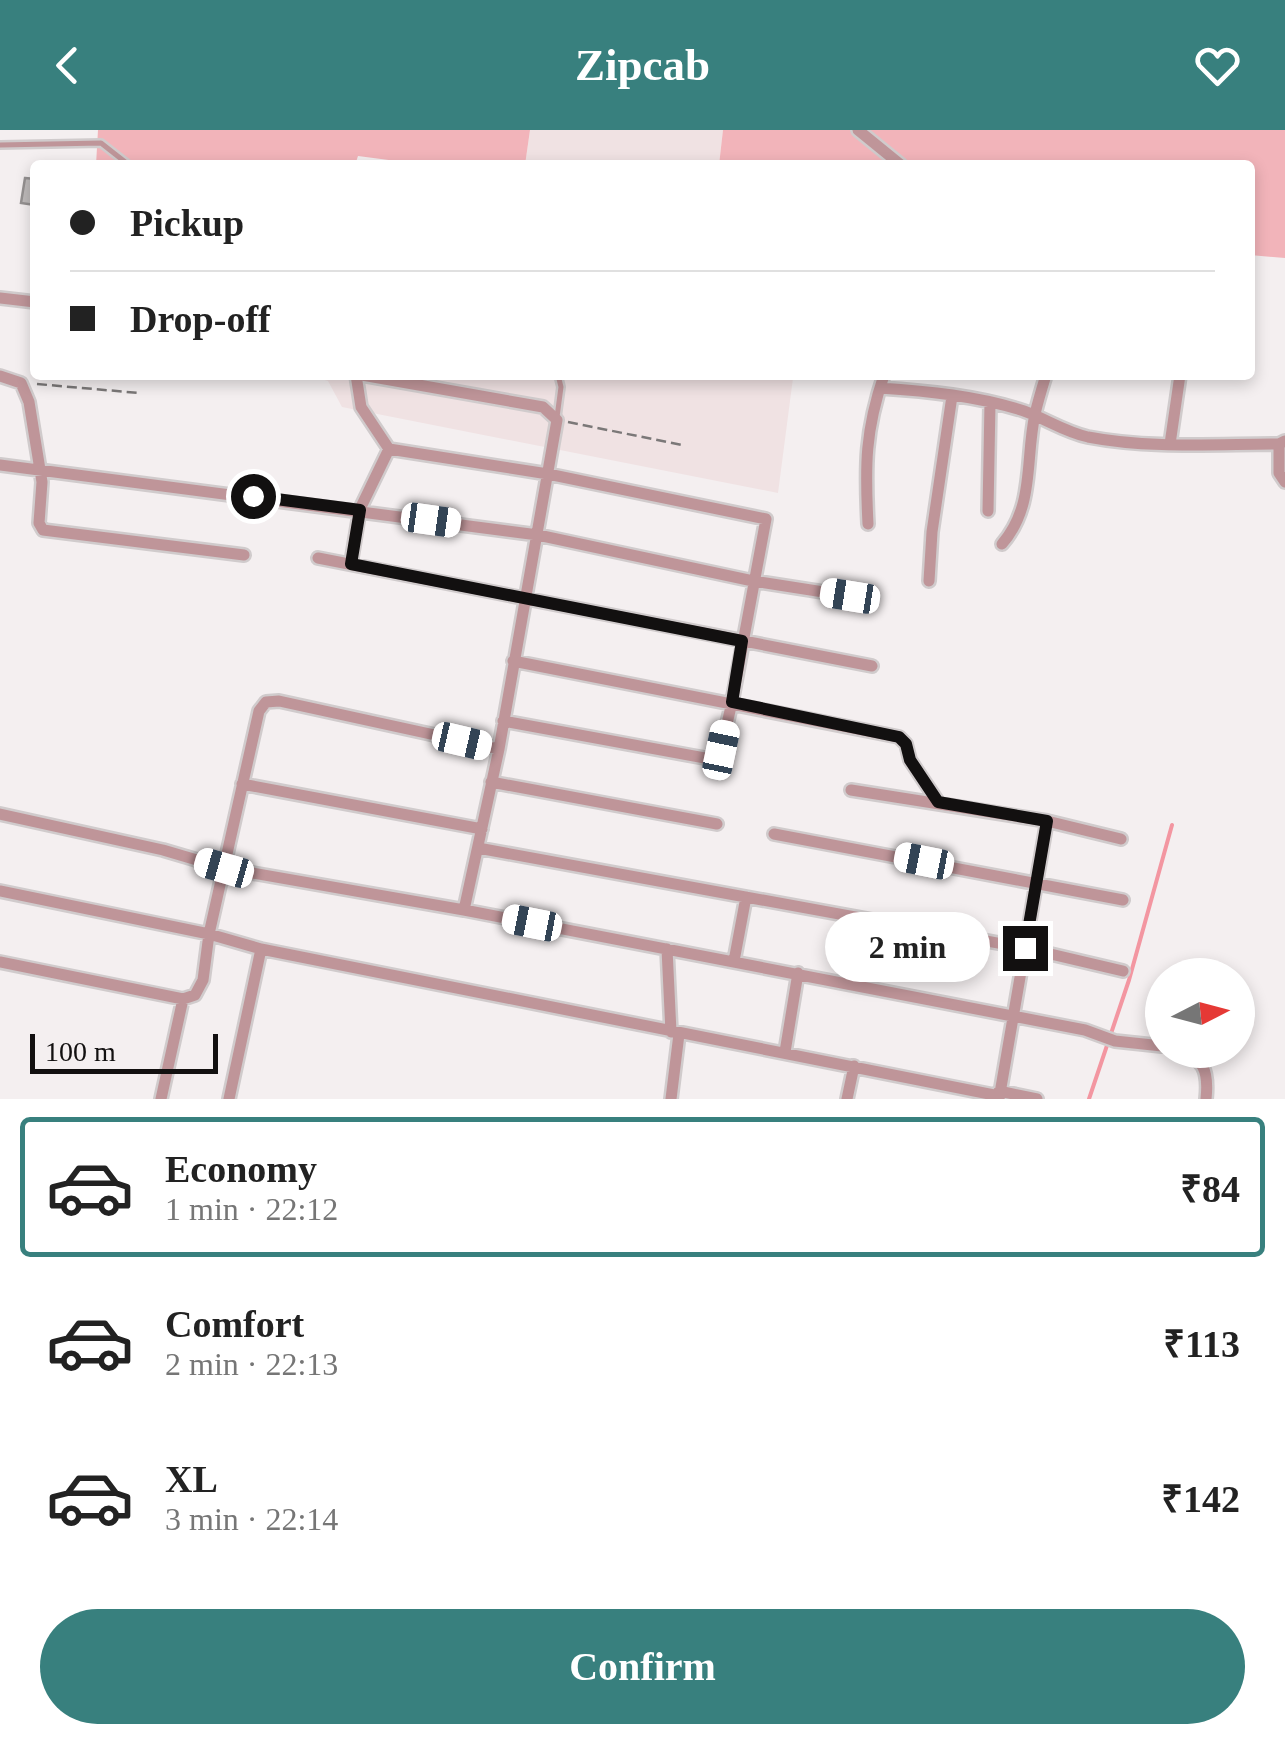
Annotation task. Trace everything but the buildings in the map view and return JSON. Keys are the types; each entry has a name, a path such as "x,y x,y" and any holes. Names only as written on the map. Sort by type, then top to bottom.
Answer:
{"street":[{"path":"858,130 895,160"},
{"path":"0,298 30,301"},
{"path":"0,376 20,383 29,402 43,489 39,523 50,533 244,555"},
{"path":"359,380 361,407 390,449 548,474 766,519 732,702 716,757 502,721"},
{"path":"388,380 543,407 557,420 499,750 464,910"},
{"path":"868,524 864,459 870,420 882,380"},
{"path":"1002,544 1022,514 1026,499 1034,416 1045,380"},
{"path":"1170,444 1179,380"},
{"path":"880,388 929,390 990,404 1085,436 1170,444 1282,443 1280,474 1285,482"},
{"path":"930,581 932,532 952,396"},
{"path":"988,510 990,404"},
{"path":"351,564 360,510 390,449"},
{"path":"0,465 538,535 753,581 850,596"},
{"path":"318,558 872,666"},
{"path":"513,661 899,737 938,802"},
{"path":"0,962 183,999 195,996 203,980 209,934 259,712 266,702 278,701 499,750"},
{"path":"491,782 717,824"},
{"path":"242,784 482,829"},
{"path":"851,790 1047,821 1121,838"},
{"path":"0,814 224,868 798,973 1145,1044"},
{"path":"999,1095 1047,821"},
{"path":"774,834 1123,900"},
{"path":"478,848 1025,948 1123,971"},
{"path":"0,891 675,1033 1037,1099"},
{"path":"734,962 746,897"},
{"path":"229,1099 262,949"},
{"path":"668,949 675,1033 671,1099"},
{"path":"785,1052 798,973"},
{"path":"160,1099 183,999"},
{"path":"847,1099 854,1066"},
{"path":"1204,1068 1208,1082 1206,1099"}],"lane":[{"path":"0,145 101,143 123,160"},
{"path":"557,420 559,380"}],"path":[{"path":"20,383 138,394"},
{"path":"557,420 682,445"}],"shaded area":[{"path":"98,130 530,130 526,160 389,160 358,156 357,160 96,160"},
{"path":"530,130 723,130 720,160 526,160"},
{"path":"723,130 1285,130 1285,258 1255,255 1255,160 720,160"},
{"path":"325,380 793,380 778,493 342,407"}],"waterway":[{"path":"1089,1099 1129,980 1172,825"}],"route":[{"path":"253,496 360,510 351,564 742,641 732,702 899,737 938,802 1047,821 1025,948"}]}
